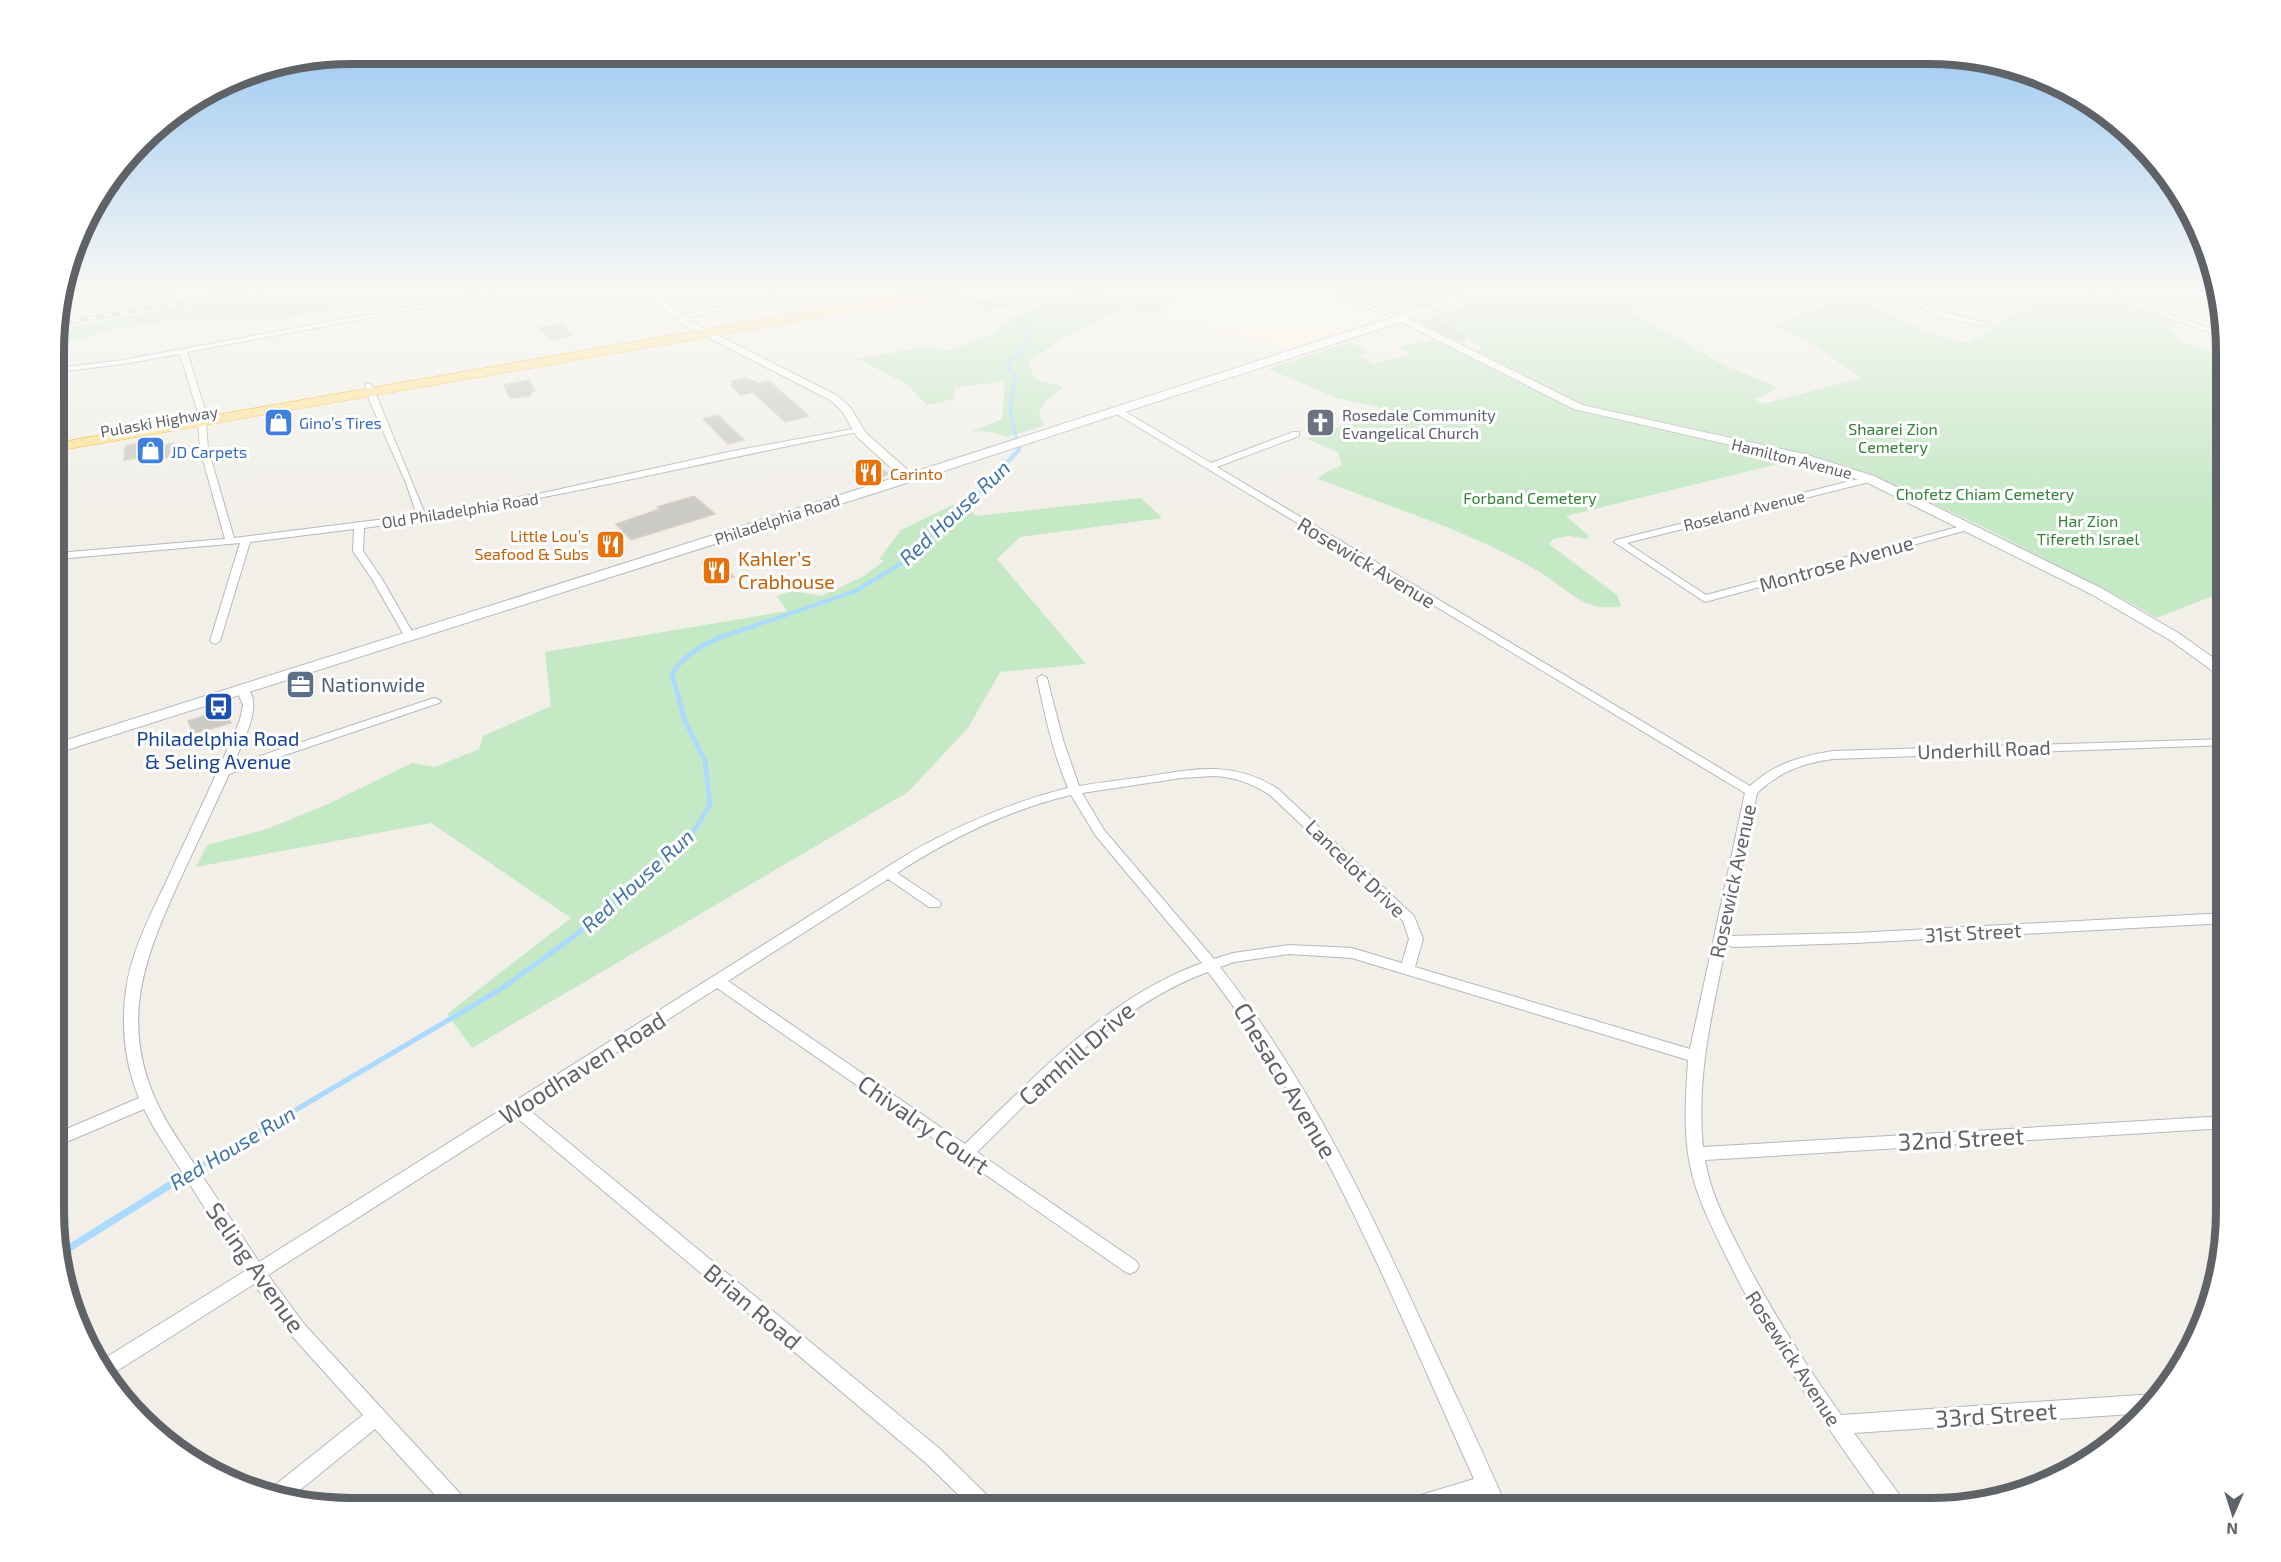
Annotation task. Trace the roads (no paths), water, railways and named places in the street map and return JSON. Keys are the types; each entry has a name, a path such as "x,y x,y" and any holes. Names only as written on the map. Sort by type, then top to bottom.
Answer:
{"highway":[{"name":"Pulaski Highway","path":"64,440 536,360"}],"street":[{"path":"64,369 134,360"},
{"path":"186,360 202,417 201,430 209,466 230,541"},
{"path":"759,360 834,398 846,409 858,430 909,478"},
{"name":"Philadelphia Road","path":"64,746 1276,360"},
{"name":"Hamilton Avenue","path":"1484,360 1578,407 1804,458 1870,479 2123,606 2216,661"},
{"path":"369,389 416,497 422,517"},
{"name":"Rosewick Avenue","path":"1118,411 1752,792 1696,1057 1694,1101 1696,1154 1716,1218 1754,1297 1786,1351 1890,1498"},
{"name":"Old Philadelphia Road","path":"64,554 246,540 422,517 555,494 733,454 858,430"},
{"path":"1209,467 1296,434"},
{"name":"Roseland Avenue","path":"1705,599 1619,542 1870,479"},
{"path":"359,526 358,551 409,635"},
{"name":"Montrose Avenue","path":"1705,599 1968,527"},
{"path":"215,641 246,540"},
{"name":"Chesaco Avenue","path":"1042,678 1059,754 1074,790 1100,833 1211,963 1266,1042 1324,1140 1397,1289 1493,1498"},
{"name":"Seling Avenue","path":"242,689 248,701 249,712 156,921 135,979 132,1045 137,1074 147,1101 256,1273 298,1330 450,1498"},
{"path":"223,772 435,701"},
{"name":"Underhill Road","path":"1752,792 1767,776 1778,770 1805,760 1833,755 2216,742"},
{"name":"Lancelot Drive","path":"1074,790 1204,772 1233,772 1254,778 1274,792 1409,919 1416,939 1408,968"},
{"name":"Woodhaven Road","path":"110,1365 941,840 984,819 1074,790"},
{"path":"888,873 934,904"},
{"name":"31st Street","path":"1720,939 1734,942 1855,938 2216,919"},
{"name":"Camhill Drive","path":"966,1153 1086,1039 1116,1014 1156,988 1211,963 1261,950 1309,948 1352,953 1408,968"},
{"path":"1408,968 1696,1057"},
{"name":"Chivalry Court","path":"717,981 1130,1266"},
{"path":"64,1137 147,1101"},
{"name":"Brian Road","path":"516,1108 933,1456 976,1498"},
{"name":"32nd Street","path":"1696,1154 2216,1123"},
{"name":"33rd Street","path":"1836,1425 2142,1404"},
{"path":"285,1490 376,1416"},
{"path":"1444,1498 1487,1485"}],"waterway":[{"name":"Red House Run","path":"1012,360 1007,364 1015,376 1010,411 1018,444"},
{"name":"Red House Run","path":"718,638 856,591 900,564 965,507 1019,450 1017,442"},
{"name":"Red House Run","path":"637,881 694,831 710,805 705,761 685,721 672,674 681,662 694,652 722,637"},
{"name":"Red House Run","path":"170,1184 501,989 576,935 639,879"},
{"name":"Red House Run","path":"67,1249 173,1183"}],"place":[{"name":"Gino’s Tires","path":"278,422"},
{"name":"Rosedale Community Evangelical Church","path":"1321,423"},
{"name":"JD Carpets","path":"150,451"},
{"name":"Carinto","path":"869,473"},
{"name":"Little Lou’s Seafood & Subs","path":"610,544"},
{"name":"Kahler’s Crabhouse","path":"717,570"},
{"name":"Nationwide","path":"300,684"},
{"name":"Philadelphia Road & Seling Avenue","path":"218,707"}],"park label":[{"name":"Shaarei Zion Cemetery","path":"1893,437"},
{"name":"Chofetz Chiam Cemetery","path":"1985,493"},
{"name":"Forband Cemetery","path":"1530,497"},
{"name":"Har Zion Tifereth Israel","path":"2088,529"}]}
